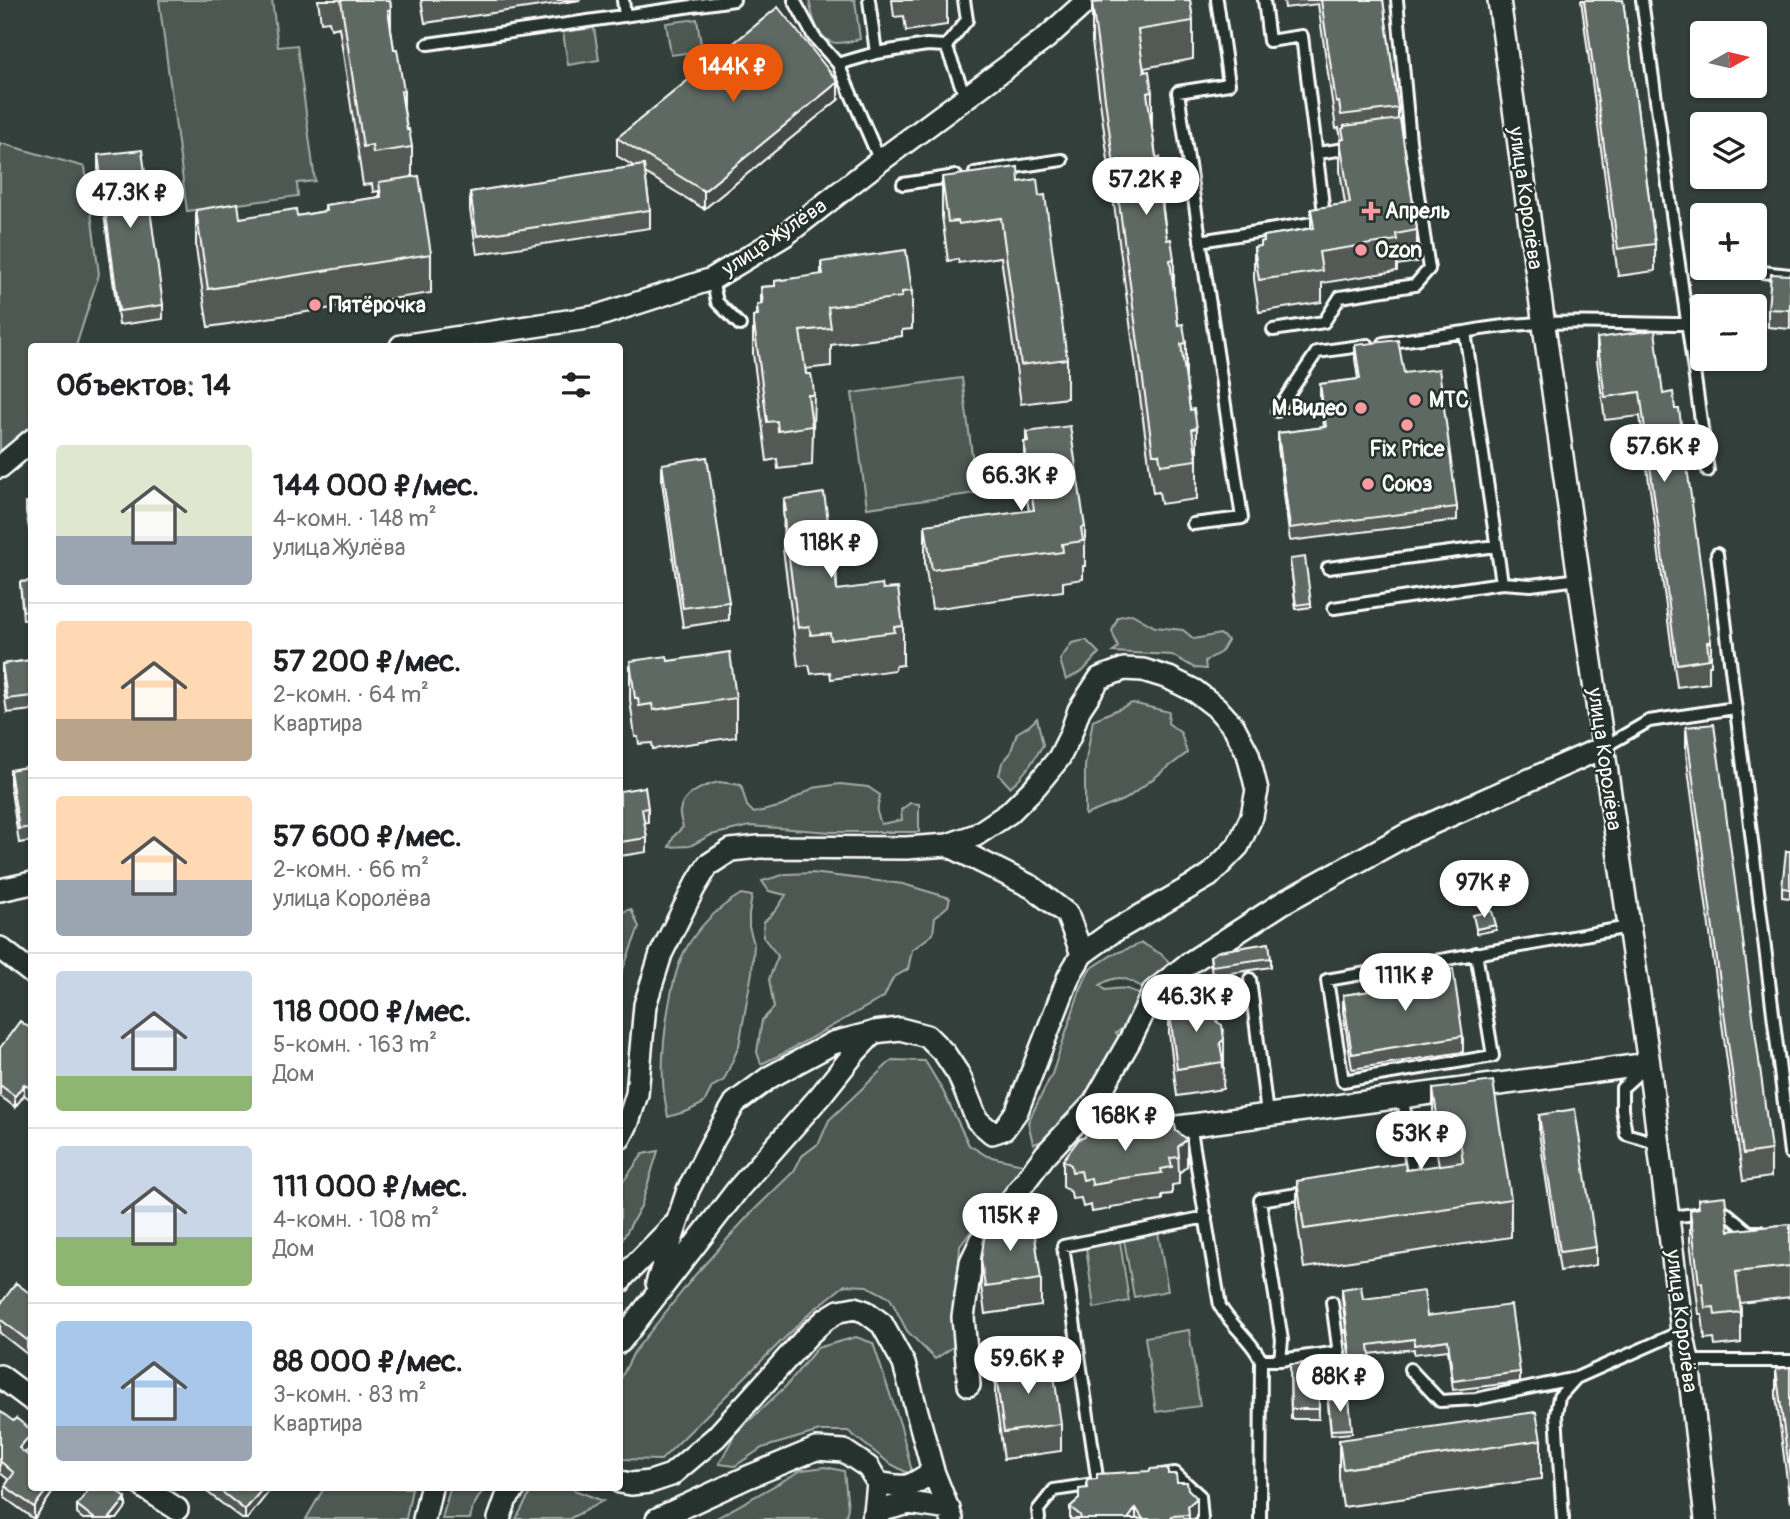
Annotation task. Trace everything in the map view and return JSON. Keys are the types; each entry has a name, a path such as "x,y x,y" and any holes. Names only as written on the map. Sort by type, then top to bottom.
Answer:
{"street":[{"name":"улица Королёва","path":"1499,0 1578,579 1649,1064 1706,1519"},
{"name":"улица Жулёва","path":"445,343 474,341 594,317 712,279 785,235 965,96 1046,38 1079,3"},
{"path":"0,467 28,443"},
{"path":"623,1132 637,1094 645,1005 661,954 708,865 732,850 759,847 906,848 948,845 976,835 1009,813 1059,758 1079,710 1100,678 1124,669 1143,670 1169,678 1195,691 1234,727 1248,754 1257,790 1252,816 1238,846 1209,876 1111,933 1082,954 1069,976 1017,1111 1004,1129 992,1133 977,1120 959,1075 945,1054 927,1035 900,1029 874,1032 833,1043 770,1077 736,1103 688,1190 652,1301"},
{"path":"969,1385 963,1317 971,1262 982,1239 1052,1146 1094,1103 1154,991 1188,964 1284,902 1408,834 1604,747"},
{"path":"948,845 1032,887 1068,914 1082,954"},
{"path":"0,890 28,884"},
{"path":"0,948 28,970"},
{"path":"623,1338 738,1189 874,1032"},
{"path":"1135,1133 1649,1064"},
{"path":"1052,1146 1080,1142"},
{"path":"623,1277 677,1222"},
{"path":"623,1483 650,1482 671,1475 716,1437 809,1334 839,1311 855,1308 883,1324 904,1364 933,1471 951,1514"},
{"path":"0,1376 28,1397"},
{"path":"657,1519 816,1449 844,1451 868,1467 878,1483 874,1516 909,1503 951,1514"},
{"path":"878,1483 900,1488 913,1485 933,1471"},
{"path":"150,1491 177,1509"},
{"path":"424,1519 430,1491"},
{"path":"499,1519 506,1499 513,1491"}],"lane":[{"path":"623,0 625,16"},
{"path":"428,44 734,0"},
{"path":"794,0 814,37 838,64 880,161"},
{"path":"869,0 876,53"},
{"path":"946,46 967,20 964,0"},
{"path":"1193,524 1242,519 1178,92 1229,84 1217,0"},
{"path":"1200,241 1325,221 1303,36 1269,41 1264,0"},
{"path":"1273,330 1324,322 1340,297 1415,285 1429,269 1410,141 1397,0"},
{"path":"1642,0 1708,471"},
{"path":"838,64 876,53 927,45 946,46"},
{"path":"946,46 965,96"},
{"path":"1383,144 1410,141"},
{"path":"1317,153 1357,148"},
{"path":"903,184 1062,160"},
{"path":"1767,273 1790,275"},
{"path":"712,279 717,302 740,325"},
{"path":"1277,411 1317,352 1495,326 1544,323 1689,324"},
{"path":"1465,332 1502,583"},
{"path":"1328,568 1496,546"},
{"path":"1717,554 1790,1153"},
{"path":"1334,608 1502,583 1531,585 1578,579"},
{"path":"1604,747 1649,721 1735,708"},
{"path":"1476,953 1493,1056 1343,1081 1327,980 1476,953 1629,926"},
{"path":"1250,979 1267,1114"},
{"path":"1649,1064 1622,1088 1622,1109 1626,1134 1659,1144"},
{"path":"1400,1178 1413,1177 1403,1097"},
{"path":"1191,1124 1220,1306 1227,1319 1254,1347 1261,1360 1261,1519"},
{"path":"1280,1360 1282,1340 1260,1200 1324,1190"},
{"path":"1669,1217 1724,1211 1749,1232 1777,1233"},
{"path":"1098,1484 1063,1246 1206,1217"},
{"path":"1332,1302 1344,1391"},
{"path":"1410,1369 1440,1401 1476,1399 1576,1378 1682,1331"},
{"path":"1261,1360 1339,1352"},
{"path":"1688,1361 1790,1361"},
{"path":"1563,1519 1556,1414 1559,1397 1576,1378"},
{"path":"1149,1476 1175,1473 1200,1496 1202,1519"},
{"path":"1039,1519 1038,1510 1054,1490 1111,1482"}],"shaded area":[{"path":"159,0 272,0 278,47 297,45 315,181 297,183 298,196 187,211"},
{"path":"809,0 855,0 860,39 836,43 824,38 816,26"},
{"path":"697,19 702,51 671,55 666,23"},
{"path":"594,28 599,60 568,65 563,32"},
{"path":"0,143 85,167 99,274 77,343 28,343 28,438 0,455"},
{"path":"962,378 977,493 867,508 852,393"},
{"path":"1132,614 1155,627 1183,630 1194,639 1220,634 1228,640 1221,652 1205,661 1206,669 1195,668 1172,655 1113,652 1118,647 1112,631 1118,617"},
{"path":"1086,640 1099,653 1084,670 1066,680 1060,660 1072,643"},
{"path":"1132,703 1169,712 1168,723 1181,733 1187,753 1126,799 1085,815 1085,766 1093,720"},
{"path":"1037,718 1043,745 1024,773 1010,787 999,775 1002,763 1010,754 1017,733"},
{"path":"719,782 741,785 747,806 754,813 782,806 813,788 840,784 868,787 880,795 877,812 881,824 902,820 901,810 910,803 919,804 919,832 831,832 750,826 711,835 690,846 669,847 674,836 683,827 680,813 685,800 701,788"},
{"path":"812,873 903,884 950,898 948,906 935,917 933,934 912,950 908,969 893,978 884,997 761,1064 757,1052 762,1020 774,1008 769,979 778,956 763,937 764,922 786,895 769,891 762,881 786,874"},
{"path":"741,894 752,896 749,927 754,944 739,1046 724,1080 712,1087 704,1103 668,1117 663,1085 664,1050 671,993 681,959 704,924"},
{"path":"631,909 639,927 623,969 623,912"},
{"path":"1142,943 1161,954 1173,966 1145,989 1123,978 1100,985 1105,990 1129,989 1141,997 1127,1025 1116,1033 1125,1041 1118,1063 1102,1066 1099,1085 1066,1134 1033,1144 1028,1122 1052,1074 1089,970 1112,955"},
{"path":"892,1060 925,1061 969,1145 987,1156 1032,1166 994,1214 973,1229 960,1246 957,1293 960,1338 953,1347 935,1359 907,1331 890,1298 867,1286 845,1285 811,1312 661,1460 623,1459 623,1374 634,1352 696,1274 749,1215 794,1171 802,1156 819,1143 829,1120"},
{"path":"658,1151 641,1206 623,1239 623,1182 643,1154"},
{"path":"1158,1232 1168,1291 1134,1297 1124,1240"},
{"path":"1120,1241 1129,1301 1094,1308 1086,1247"},
{"path":"1189,1330 1200,1406 1156,1412 1145,1337"},
{"path":"856,1337 873,1343 901,1427 913,1476 889,1463 848,1431 820,1431 762,1448 735,1466 719,1464 735,1434 786,1386 817,1348"},
{"path":"825,1467 844,1471 848,1508 845,1519 715,1519 802,1470"},
{"path":"322,1491 411,1491 406,1519 306,1519"},
{"path":"449,1491 482,1491 470,1519 442,1519"},
{"path":"531,1491 577,1491 603,1501 569,1519 516,1519"}],"building":[{"path":"341,0 390,0 391,9 388,10 394,49 397,49 404,91 401,91 412,147 373,153 372,145 363,147"},
{"path":"1102,0 1190,0 1193,21 1138,30 1144,72 1149,71 1152,92 1147,93 1156,157 1160,157 1163,176 1158,177 1167,240 1171,239 1174,259 1170,260 1178,325 1183,324 1186,343 1181,344 1190,410 1194,409 1197,428 1192,429 1197,460 1161,465 1159,454 1153,454 1092,3"},
{"path":"1321,0 1383,0 1398,108 1341,115 1339,102 1336,102"},
{"path":"1584,0 1623,0 1655,244 1618,249"},
{"path":"778,7 838,82 704,191 617,138"},
{"path":"1400,119 1417,230 1396,234 1397,240 1319,252 1322,271 1259,280 1254,247 1261,246 1264,236 1314,228 1311,209 1350,203 1340,140 1344,139 1344,126"},
{"path":"142,150 163,305 119,311 98,155"},
{"path":"644,165 650,210 477,236 470,192"},
{"path":"1018,167 1019,182 1037,179 1039,196 1045,195 1067,359 1021,365 1001,218 959,224 958,221 948,222 942,177"},
{"path":"419,176 431,254 208,289 196,210 238,203 240,218 296,209 297,216 326,211 325,205 381,197 379,182"},
{"path":"906,250 912,291 902,292 902,297 828,307 831,328 800,331 806,374 811,374 813,384 814,395 808,395 812,426 778,431 777,421 767,422 753,316 758,315 757,305 763,304 761,287 775,286 775,281 823,274 821,262"},
{"path":"1771,274 1790,275 1790,310 1768,309"},
{"path":"1655,330 1663,394 1673,392 1675,409 1679,409 1711,642 1707,642 1709,659 1677,664 1640,392 1605,397 1597,338"},
{"name":"Союз","path":"1398,340 1404,373 1439,369 1457,507 1290,528 1278,433 1326,427 1320,384 1360,379 1355,345"},
{"path":"1070,426 1085,527 1081,528 1083,541 1062,544 1063,552 932,570 925,525 1034,510 1024,442 1028,441 1026,432"},
{"path":"707,457 729,602 683,608 662,464"},
{"path":"824,493 829,528 834,527 836,548 832,549 837,590 882,584 883,589 898,588 903,626 894,627 895,632 831,640 830,633 811,635 809,626 798,628 783,511 786,511 784,499"},
{"path":"1305,557 1311,603 1296,605 1290,559"},
{"path":"28,581 28,610 23,611 20,582"},
{"path":"730,652 736,698 653,710 652,704 639,706 638,698 635,698 630,661 667,656 668,661"},
{"path":"28,661 28,696 7,699 2,664"},
{"path":"1714,724 1771,1150 1743,1154 1686,727"},
{"path":"28,767 28,828 19,829 10,770"},
{"path":"645,787 648,808 642,809 647,838 623,842 623,791"},
{"path":"1786,851 1790,851 1790,889 1782,888"},
{"path":"1492,911 1496,925 1476,929 1473,915"},
{"path":"1269,943 1271,958 1212,966 1210,956 1219,951"},
{"path":"1453,969 1463,1036 1352,1054 1343,995 1398,987 1396,978"},
{"path":"1214,999 1217,1022 1222,1025 1224,1039 1220,1043 1223,1062 1177,1069 1169,1006"},
{"path":"20,1021 28,1027 28,1087 24,1084 15,1096 0,1085 0,1048"},
{"path":"1493,1081 1511,1199 1304,1229 1297,1181 1405,1163 1406,1170 1463,1162 1458,1125 1439,1127 1433,1089"},
{"path":"1575,1109 1596,1247 1560,1252 1539,1115"},
{"path":"1157,1123 1159,1126 1175,1124 1176,1131 1187,1139 1178,1147 1179,1157 1170,1158 1172,1167 1161,1169 1162,1173 1092,1185 1091,1178 1083,1180 1081,1171 1072,1172 1071,1165 1063,1160 1086,1133 1110,1129 1113,1132 1128,1130 1130,1126"},
{"path":"1725,1196 1729,1231 1790,1224 1790,1266 1736,1272 1741,1312 1715,1315 1714,1307 1705,1308 1702,1283 1699,1283 1690,1210 1699,1208 1698,1199"},
{"path":"1032,1216 1041,1279 985,1287 981,1259 984,1239 992,1221"},
{"path":"16,1283 28,1292 27,1340 0,1319 0,1305"},
{"path":"1361,1286 1363,1299 1424,1291 1427,1316 1511,1305 1520,1372 1453,1381 1448,1340 1414,1345 1414,1339 1369,1345 1373,1382 1354,1385 1342,1289"},
{"path":"1052,1361 1061,1424 1004,1432 995,1369"},
{"path":"1290,1364 1318,1364 1319,1409 1291,1409"},
{"path":"1790,1367 1790,1476 1776,1369"},
{"path":"1349,1399 1352,1429 1331,1430 1328,1400"},
{"path":"1536,1412 1541,1440 1343,1469 1339,1440"},
{"path":"0,1413 13,1421 16,1418 28,1428 28,1438 19,1448 28,1456 28,1491 46,1491 34,1507 5,1486 14,1473 0,1461"},
{"path":"1168,1468 1168,1474 1176,1474 1177,1482 1187,1482 1188,1489 1197,1498 1188,1506 1189,1515 1172,1516 1171,1519 1143,1519 1136,1508 1128,1519 1081,1519 1070,1507 1079,1499 1079,1489 1088,1488 1087,1480 1097,1479 1097,1474"},
{"path":"88,1491 117,1491 126,1498 109,1519 95,1519 77,1505"},
{"path":"221,1491 261,1491 245,1510"}],"place":[{"name":"Апрель","path":"1371,211"},
{"name":"Ozon","path":"1361,250"},
{"name":"Пятёрочка","path":"315,305"},
{"name":"МТС","path":"1415,400"},
{"name":"М.Видео","path":"1361,408"},
{"name":"Fix Price","path":"1407,425"},
{"name":"Союз","path":"1368,484"}]}
